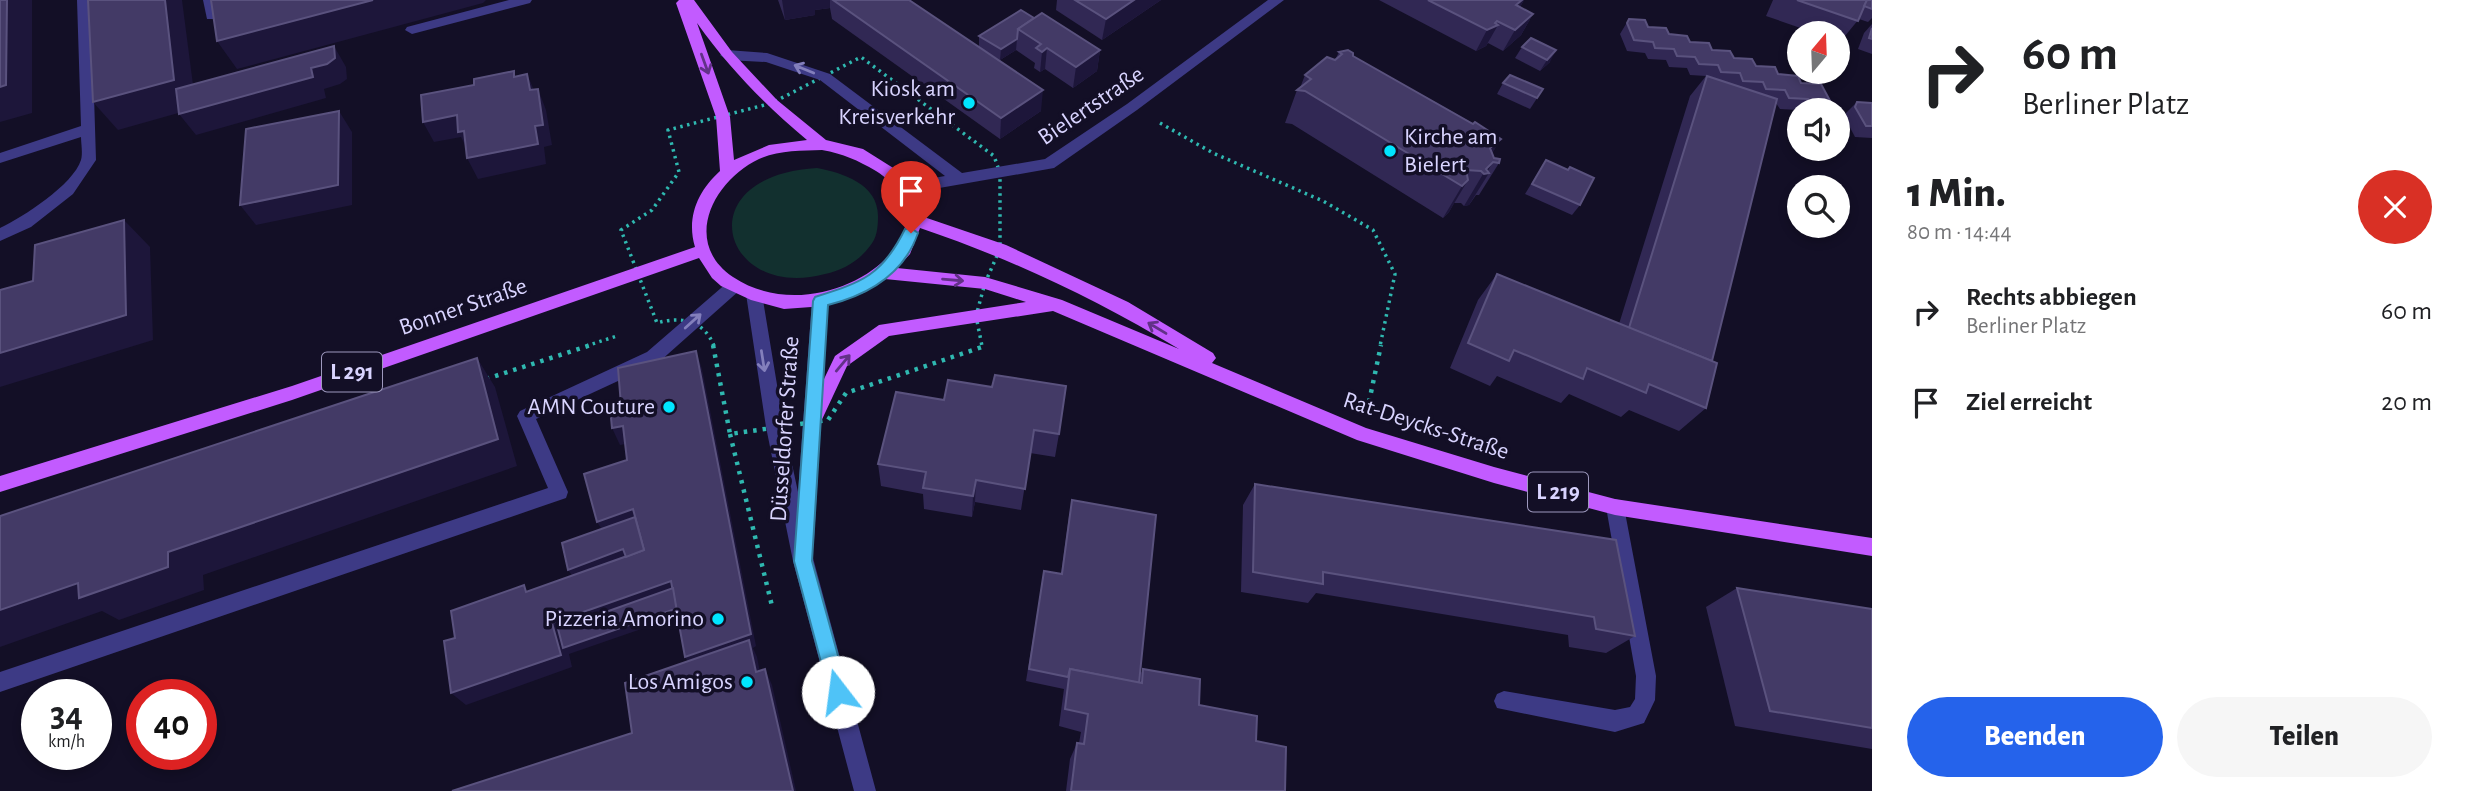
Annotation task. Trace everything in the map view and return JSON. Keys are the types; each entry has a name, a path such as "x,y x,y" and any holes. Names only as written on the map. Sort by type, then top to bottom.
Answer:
{"main road":[{"path":"681,0 723,117 728,175"},
{"path":"687,0 727,55 772,103 821,145"},
{"path":"821,145 856,152 884,167 905,188 915,220 906,247 885,273 847,294 821,301 788,303 734,286 715,269 702,251 699,230 704,202 713,187 752,156 782,148 821,145"},
{"name":"Rat-Deycks-Straße","path":"915,220 1000,249 1122,307 1257,389"},
{"name":"Bonner Straße","path":"0,484 292,393 702,251"},
{"name":"Rat-Deycks-Straße","path":"885,273 985,283 1056,305 1363,435 1494,475 1615,507 1872,547"},
{"path":"812,423 841,360 885,330 1056,305"}],"street":[{"path":"0,235 25,223 68,190 89,160 85,0"},
{"path":"210,0 212,16"},
{"path":"412,30 525,0"},
{"name":"Bielertstraße","path":"905,188 1049,164 1132,107 1277,0"},
{"path":"727,55 767,58 825,78 960,179"},
{"path":"0,158 89,129"},
{"path":"0,681 559,492 526,416 653,357 734,286"},
{"name":"Düsseldorfer Straße","path":"754,294 775,427 803,561 865,791"},
{"name":"Düsseldorfer Straße","path":"803,561 821,301"},
{"path":"1504,701 1615,721 1637,716 1645,700 1646,676 1615,507"}],"path":[{"path":"657,323 621,230 652,210 679,172 668,130 772,103 862,57 994,156 1000,173 1000,249 985,283 976,316 982,347 846,393 828,420 730,434"},
{"path":"1132,107 1213,153 1323,201 1373,230 1395,274 1363,435"},
{"path":"644,327 674,317 694,320 707,330 713,343 730,434 772,606"},
{"path":"473,383 631,331"}],"green space":[{"path":"817,168 848,177 866,188 876,205 878,216 874,239 856,260 825,274 790,278 762,270 743,255 733,234 734,212 748,192 775,176"}],"building":[{"path":"0,0 7,0 6,85 0,87"},
{"path":"88,0 165,0 174,80 93,102"},
{"path":"211,0 373,0 217,41"},
{"path":"833,0 909,0 1043,90 1001,118"},
{"path":"1075,0 1134,0 1106,19"},
{"path":"1428,0 1522,0 1516,5 1533,14 1515,30 1497,21 1495,23 1498,25 1487,30"},
{"path":"1797,0 1867,0 1858,21"},
{"path":"1867,0 1872,0 1872,9 1864,6"},
{"path":"1021,10 1034,18 1018,29 1017,39 1001,49 979,36"},
{"path":"1042,13 1100,50 1076,67 1047,48 1042,52 1036,48 1041,44 1018,29"},
{"path":"1629,19 1645,20 1648,27 1666,28 1669,34 1687,36 1690,42 1709,43 1712,50 1730,51 1734,58 1752,59 1756,66 1775,67 1778,74 1787,75 1787,84 1821,84 1829,98 1789,98 1785,90 1766,89 1763,82 1743,81 1740,73 1721,72 1718,65 1699,64 1695,57 1677,56 1674,49 1655,48 1653,42 1634,40 1627,23"},
{"path":"1531,38 1556,50 1547,60 1522,47"},
{"path":"334,46 335,58 327,64 311,68 313,77 179,114 176,89"},
{"path":"1348,50 1353,56 1473,124 1475,122 1501,139 1490,148 1494,158 1500,159 1499,163 1493,162 1486,169 1489,173 1466,170 1468,180 1462,186 1305,91 1297,90 1311,79 1305,75 1327,57 1335,60 1342,54 1339,52"},
{"path":"514,71 514,77 527,74 530,90 538,89 543,125 535,126 538,144 467,158 464,131 458,132 457,115 423,122 421,95 474,85 474,79"},
{"path":"1510,75 1543,89 1537,98 1503,83"},
{"path":"1707,76 1777,99 1712,361 1629,328"},
{"path":"1857,102 1872,103 1872,126 1866,126 1855,107"},
{"path":"339,111 338,185 240,205 246,129"},
{"path":"1546,160 1594,178 1580,205 1532,184"},
{"path":"124,220 126,315 0,353 0,290 33,281 35,245"},
{"path":"1497,274 1717,363 1706,408 1649,384 1646,393 1587,368 1583,379 1514,350 1509,361 1468,343"},
{"path":"696,351 751,634 685,657 671,581 552,623 561,655 451,693 444,641 455,638 451,611 524,585 526,592 644,550 633,509 597,522 584,474 627,460 623,426 612,428 610,407 621,405 618,368"},
{"path":"477,358 498,439 168,552 168,567 79,598 78,583 0,610 0,516"},
{"path":"995,375 1066,386 1059,434 1034,430 1025,489 976,480 973,496 923,488 926,472 878,464 896,392 944,400 948,380 992,387"},
{"path":"1255,484 1616,540 1635,636 1596,629 1594,617 1323,572 1323,584 1253,572"},
{"path":"1072,500 1156,515 1139,683 1070,669 1068,677 1029,669 1044,571 1062,574"},
{"path":"635,517 644,550 626,557 623,549 568,570 562,543"},
{"path":"673,588 677,612 672,610 563,648 558,629"},
{"path":"1737,588 1872,609 1872,728 1770,711"},
{"path":"749,640 756,672 765,669 793,791 452,791 632,733 625,683"},
{"path":"1070,669 1142,683 1143,669 1200,679 1199,705 1257,716 1256,741 1286,747 1285,791 1071,791 1077,743 1084,744 1088,714 1065,709"}],"place":[{"name":"Kiosk am Kreisverkehr","path":"969,103"},
{"name":"Kirche am Bielert","path":"1390,151"},
{"name":"AMN Couture","path":"669,407"},
{"name":"Pizzeria Amorino","path":"718,619"},
{"name":"Los Amigos","path":"747,682"}],"route":[{"path":"838,692 803,561 821,301 847,294 885,273 906,247 911,233"}]}
